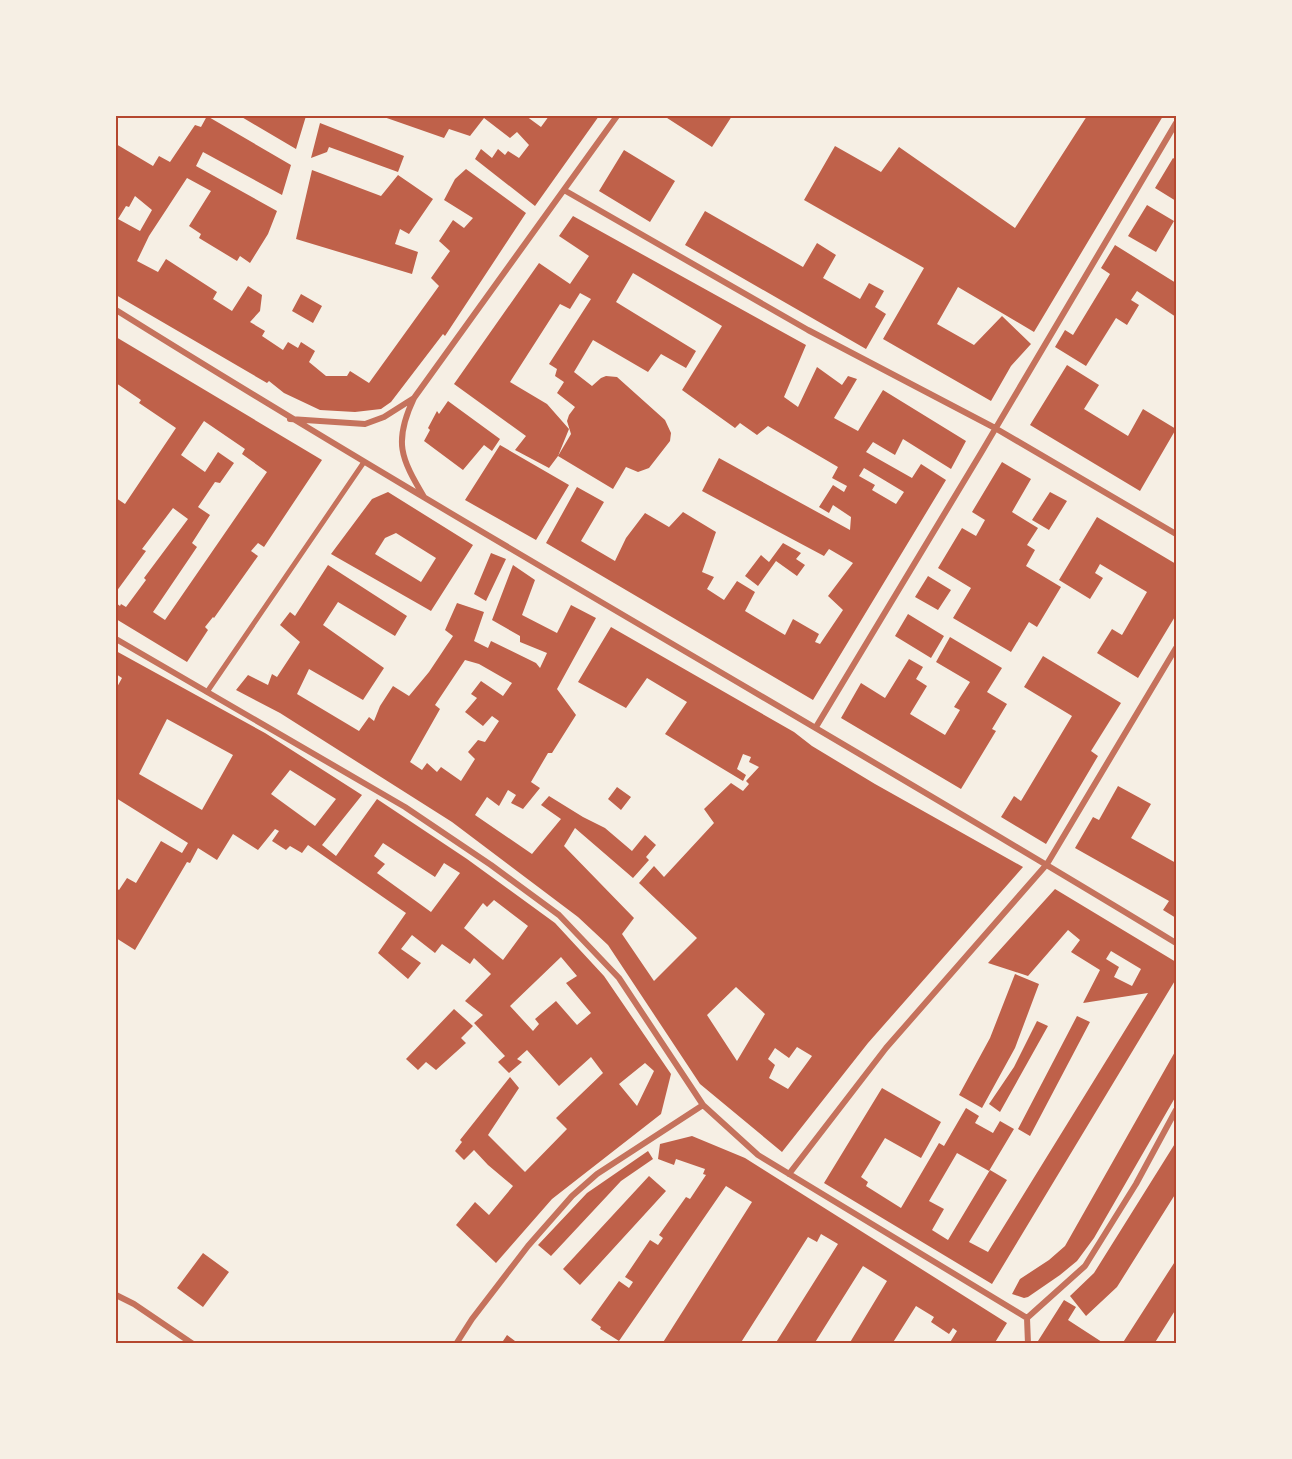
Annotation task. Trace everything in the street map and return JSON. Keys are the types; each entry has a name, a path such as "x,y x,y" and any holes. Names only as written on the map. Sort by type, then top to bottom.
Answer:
{"street":[{"path":"424,499 408,470 401,445 404,420 414,398 617,116"},
{"path":"816,726 1176,123"},
{"path":"564,190 808,330 995,428 1176,534"},
{"path":"116,310 290,419 816,726 1176,943"},
{"path":"290,419 365,424 384,417 414,398"},
{"path":"207,692 364,462"},
{"path":"116,639 405,807 559,915 619,978 666,1052 704,1105 758,1155 1027,1318"},
{"path":"789,1174 886,1048 1047,864 1176,648"},
{"path":"456,1344 472,1319 528,1246 572,1196 597,1174 704,1105"},
{"path":"1027,1318 1085,1266 1136,1184 1176,1110"},
{"path":"116,1295 134,1304 193,1344"},
{"path":"1027,1318 1028,1344"}],"building":[{"path":"207,116 291,165 282,195 203,152 196,166 277,211 268,234 250,263 240,256 237,261 199,238 201,234 189,226 211,191 187,178 149,236 137,261 158,272 166,259 217,292 213,299 232,311 248,286 262,295 260,311 250,322 265,331 262,336 283,350 288,342 298,348 301,342 315,351 309,362 326,376 347,376 350,371 369,383 439,286 431,278 450,251 439,241 453,220 464,228 473,218 444,200 455,179 466,169 526,213 445,336 443,334 391,402 381,409 355,412 320,410 284,393 269,381 267,383 116,295 116,144 153,166 159,156 170,162 195,125 201,127","holes":["135,196 152,210 140,231 118,219"]},
{"path":"240,116 306,116 296,149"},
{"path":"381,116 526,116 541,127 549,116 599,116 535,206 475,159 481,149 492,158 498,149 505,155 508,151 519,158 529,145 517,132 510,138 484,118 470,136 449,129 444,138"},
{"path":"664,116 732,116 712,147"},
{"path":"1087,116 1163,116 1034,332 958,287 937,324 974,345 1002,316 1031,344 1011,366 991,401 883,339 924,268 804,200 835,146 881,172 899,147 1015,228"},
{"path":"320,123 404,156 398,172 329,147 327,152 311,158"},
{"path":"624,150 675,181 650,222 599,191"},
{"path":"1173,158 1176,160 1176,201 1155,188"},
{"path":"312,170 381,196 398,175 433,199 409,234 400,229 395,244 418,252 412,274 296,239"},
{"path":"1147,205 1174,221 1156,252 1128,236"},
{"path":"705,211 803,267 817,243 836,255 823,278 860,299 869,283 884,291 875,307 886,314 866,349 685,245"},
{"path":"573,216 806,345 784,397 798,407 817,367 842,385 848,376 857,379 834,418 858,431 883,390 966,441 951,469 903,439 895,455 873,442 866,452 912,478 921,464 946,480 813,700 546,543 577,487 604,502 581,541 615,561 626,538 645,513 669,527 683,512 716,532 702,572 714,577 707,589 724,600 737,581 755,592 745,611 785,635 793,619 819,634 815,642 820,644 843,610 828,596 853,563 829,549 824,556 702,491 719,458 850,530 851,517 833,505 829,513 819,507 833,485 844,492 847,486 832,478 838,467 768,426 757,435 740,423 735,428 682,390 722,326 633,273 616,302 696,351 686,368 661,354 648,372 593,340 574,372 592,386 606,376 617,377 665,420 671,433 670,441 649,468 638,472 626,467 613,489 558,456 549,468 515,450 526,436 454,384 539,263 570,284 589,256 559,236","holes":["580,293 591,299 549,364 557,369 555,376 564,382 557,393 575,407 567,421 571,434 558,456 569,429 547,404 510,382 560,304 570,309","864,468 904,492 896,504 872,490 875,485 859,476"]},
{"path":"1115,245 1176,283 1176,317 1137,291 1131,300 1139,305 1127,325 1116,318 1086,366 1055,347 1065,330 1073,335 1110,274 1101,268"},
{"path":"301,294 322,306 313,323 292,311"},
{"path":"116,337 322,460 264,547 258,543 251,551 258,556 214,618 205,627 208,630 187,662 116,619 116,603 126,607 146,580 144,578 188,519 173,508 142,549 146,551 116,592 116,498 125,504 176,428 139,403 141,400 116,383","holes":["204,421 245,449 242,454 267,472 165,620 153,612 197,547 192,543 210,515 198,507 215,482 220,483 234,463 218,452 205,472 181,455"]},
{"path":"1067,365 1099,385 1084,409 1128,436 1143,409 1176,429 1140,491 1030,425"},
{"path":"448,401 500,439 492,451 484,445 463,470 424,441 437,411 439,414"},
{"path":"500,445 569,485 536,540 465,500"},
{"path":"1002,462 1031,479 1012,512 1038,528 1027,545 1035,550 1026,566 1061,587 1037,627 1029,622 1011,652 953,618 971,588 938,568 962,528 976,536 985,520 972,512"},
{"path":"388,492 473,545 431,611 331,554 372,499","holes":["396,533 436,558 421,582 375,554 385,538"]},
{"path":"1050,492 1067,501 1049,530 1032,520"},
{"path":"1097,517 1176,564 1176,615 1138,678 1097,653 1112,629 1122,635 1147,592 1100,564 1095,573 1103,578 1090,599 1059,580"},
{"path":"783,543 801,553 796,559 805,565 797,576 776,561 758,586 745,576 761,555 769,562"},
{"path":"491,553 506,559 486,601 474,594"},
{"path":"328,565 407,616 395,636 338,602 323,625 384,668 363,700 309,669 297,694 359,731 369,717 374,721 380,706 393,686 409,696 429,672 453,636 445,630 457,603 484,612 474,641 488,648 491,641 536,663 540,668 547,653 520,642 520,636 492,620 513,565 535,580 522,615 557,633 571,605 596,618 557,689 576,715 552,753 548,753 531,782 540,788 523,809 511,803 516,795 508,790 499,806 487,797 475,815 532,854 561,819 541,805 549,796 605,828 632,851 645,835 656,845 646,857 649,860 633,878 575,828 564,846 634,918 622,934 654,981 697,938 639,883 654,866 664,877 714,823 704,809 731,783 743,791 749,784 746,781 759,767 749,762 751,757 743,754 737,769 746,775 743,781 665,734 687,702 647,678 626,708 578,682 611,627 794,732 812,746 875,784 1023,867 868,1043 782,1152 700,1084 608,945 578,917 452,822 280,713 236,690 248,675 268,685 272,674 277,677 300,642 280,625 290,612 295,616","holes":["465,660 479,664 512,683 503,696 481,681 471,694 477,698 465,712 483,726 492,716 499,721 485,742 478,740 468,752 475,759 461,781 441,767 437,772 427,763 422,770 410,762 440,709 435,705","736,987 765,1014 737,1061 707,1015","797,1047 812,1056 788,1089 769,1078 775,1065 768,1059 775,1048 789,1058"]},
{"path":"928,576 951,590 938,610 915,597"},
{"path":"908,614 944,636 931,658 895,636"},
{"path":"950,637 1002,668 987,692 1007,704 992,729 996,731 961,789 841,718 861,683 885,698 909,659 923,667 916,679 927,686 910,714 945,735 960,710 954,707 970,682 936,662"},
{"path":"116,651 265,733 362,795 322,845 336,856 377,799 467,859 555,923 604,976 671,1074 661,1114 552,1199 496,1263 456,1225 475,1202 489,1215 513,1186 474,1150 464,1160 455,1151 462,1142 460,1140 510,1077 519,1088 488,1135 525,1172 567,1129 556,1118 603,1073 591,1057 559,1086 527,1050 517,1059 522,1062 509,1073 498,1062 505,1056 474,1023 483,1015 465,1001 491,974 474,958 470,964 442,944 435,953 412,935 401,949 421,963 408,979 378,953 406,913 308,845 302,853 290,846 286,850 272,841 279,831 275,829 258,850 233,834 217,860 198,848 190,863 187,862 135,950 116,938 116,888 119,890 127,878 136,883 161,841 182,853 188,843 116,798 116,689 122,678 116,674","holes":["167,719 233,755 202,810 139,774","290,770 336,799 315,826 271,794","383,843 435,877 444,863 460,873 431,912 377,873 385,864 374,856","494,900 528,926 503,960 464,928 483,903 487,907","561,957 577,976 566,983 591,1013 577,1025 556,1001 535,1019 539,1024 533,1031 510,1006","645,1063 654,1071 637,1106 619,1084"]},
{"path":"1043,656 1121,703 1091,751 1098,756 1046,844 1001,817 1014,796 1021,801 1072,716 1024,687"},
{"path":"1118,786 1151,804 1131,838 1176,863 1176,918 1163,910 1169,901 1075,848 1093,817 1099,820"},
{"path":"617,787 631,797 621,810 608,799"},
{"path":"1055,889 1176,962 1176,979 992,1284 824,1183 882,1088 941,1122 921,1158 885,1138 861,1177 868,1182 866,1186 901,1208 939,1143 944,1146 966,1108 979,1116 975,1123 993,1133 1000,1121 1014,1129 989,1171 957,1153 929,1201 944,1209 932,1230 948,1240 990,1170 1007,1180 969,1242 988,1252 1148,993 1083,1003 1100,970 1071,952 1080,940 1068,930 1028,976 988,963","holes":["1111,951 1141,969 1132,986 1114,977 1119,967 1106,959"]},
{"path":"1015,974 1039,984 1015,1048 982,1108 959,1095 990,1038"},
{"path":"454,1009 473,1026 461,1038 466,1043 436,1070 426,1062 418,1070 406,1059"},
{"path":"1077,1016 1090,1022 1030,1136 1018,1129"},
{"path":"1037,1021 1048,1026 1000,1112 989,1104 1014,1067"},
{"path":"1176,1050 1176,1096 1094,1238 1077,1261 1028,1297 1012,1294 1020,1279 1049,1260 1065,1246"},
{"path":"692,1136 745,1158 1007,1323 994,1344 949,1344 957,1331 953,1328 949,1334 931,1322 934,1317 916,1306 892,1344 849,1344 887,1281 863,1266 814,1344 775,1344 838,1244 821,1234 817,1242 808,1237 740,1344 662,1344 752,1202 726,1186 619,1341 600,1329 601,1327 591,1320 619,1281 629,1288 633,1282 625,1277 650,1240 658,1245 663,1238 659,1235 686,1197 690,1199 706,1175 703,1174 705,1169 676,1159 674,1165 658,1159 660,1144"},
{"path":"1176,1142 1176,1193 1117,1287 1086,1316 1070,1296 1094,1273"},
{"path":"648,1151 653,1159 621,1181 551,1256 538,1245 587,1193"},
{"path":"649,1176 666,1191 580,1285 563,1269"},
{"path":"203,1253 229,1272 203,1307 177,1288"},
{"path":"1176,1260 1176,1309 1154,1344 1122,1344"},
{"path":"1064,1300 1076,1307 1068,1320 1105,1344 1039,1344 1038,1341"},
{"path":"507,1335 519,1344 501,1344"}]}
